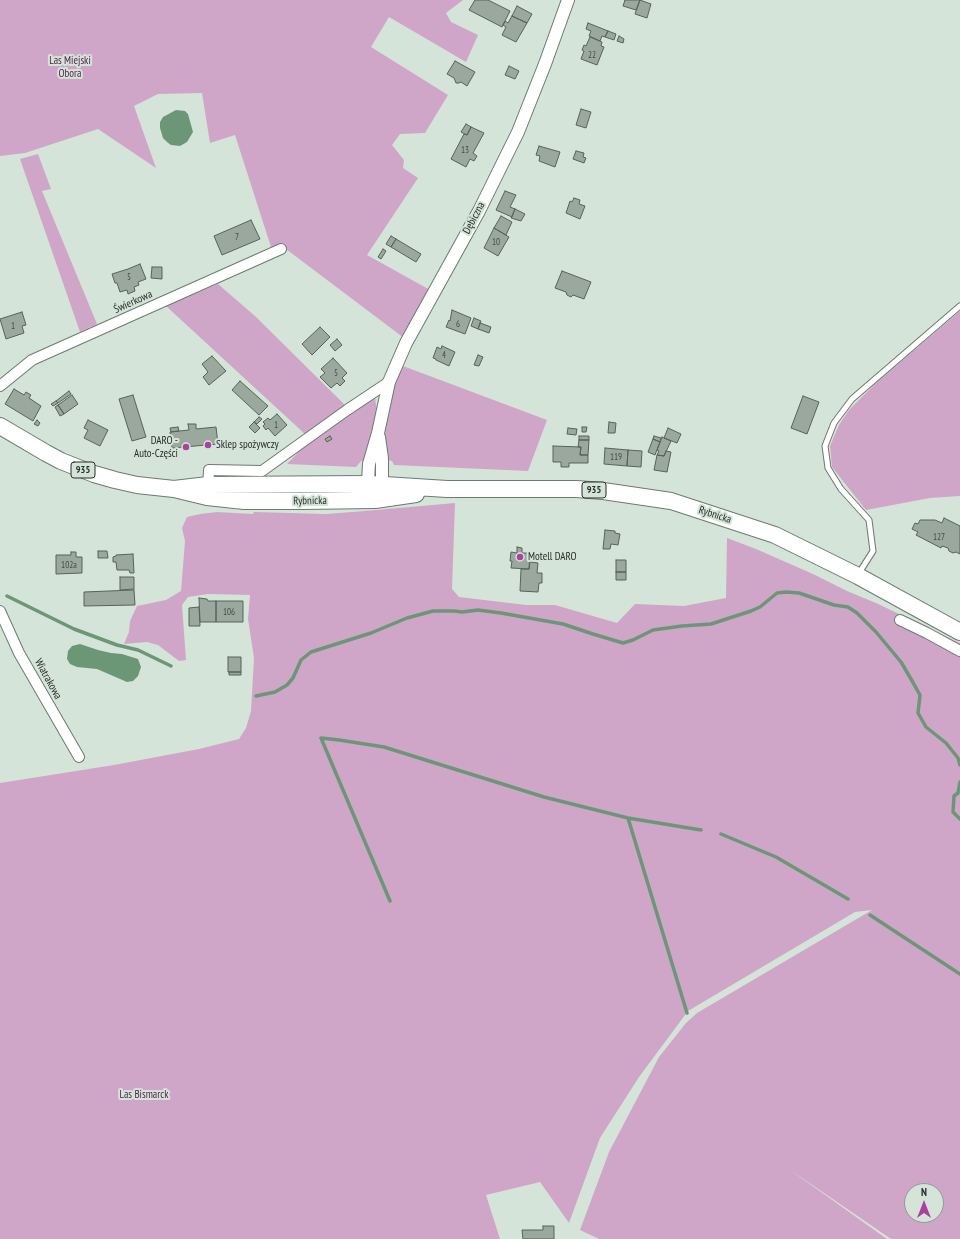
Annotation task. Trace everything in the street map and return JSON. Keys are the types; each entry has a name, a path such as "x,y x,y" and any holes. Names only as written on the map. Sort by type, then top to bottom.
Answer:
{"main road":[{"name":"Rybnicka","path":"0,426 46,453 72,466 94,474 137,485 208,491 375,484 447,489 576,489 603,491 671,501 775,535 858,576 960,632"},
{"name":"Rybnicka","path":"208,491 244,501 269,502 375,500 447,489"}],"street":[{"name":"Dębiczna","path":"375,500 375,484 382,477 382,458 378,433 389,382 406,343 479,211 518,132 546,64 568,0"},
{"name":"Świerkowa","path":"0,386 32,360 281,248"},
{"path":"208,491 209,470 262,471 389,382"},
{"name":"Wiatrakowa","path":"0,612 20,653 79,757"},
{"path":"900,620 960,651"}],"lane":[{"path":"858,576 873,550 869,520 841,489 828,468 825,446 834,423 852,399 960,306"}],"green space":[{"name":"Las Miejski Obora","path":"0,0 463,0 446,13 451,22 478,35 466,62 389,17 371,47 448,95 425,133 400,134 392,145 404,160 403,168 418,178 367,255 430,290 404,338 282,246 271,247 235,135 210,143 202,93 158,94 134,106 156,168 98,129 25,153 0,156"},
{"path":"38,154 51,189 42,191 97,324 80,332 20,159"},
{"path":"218,284 255,316 347,407 306,435 166,306"},
{"path":"960,311 960,496 930,498 866,510 832,467 830,446 839,425 849,410 876,383"},
{"path":"403,366 547,420 528,471 394,465 392,461 387,460 385,427 394,385"},
{"path":"375,397 377,413 366,461 361,461 356,467 287,464 309,441"},
{"name":"Las Bismarck","path":"455,503 452,589 459,597 526,605 555,605 617,623 635,604 684,606 726,598 727,538 813,574 960,643 960,1239 891,1239 786,1167 887,1239 599,1239 580,1230 609,1152 659,1057 686,1023 697,1013 872,910 855,912 688,1011 639,1077 600,1138 569,1223 540,1182 486,1195 500,1239 0,1239 0,783 114,765 199,749 239,739 246,728 251,711 254,658 248,619 250,595 208,594 188,597 182,605 186,660 179,661 158,645 147,642 124,644 129,632 130,621 137,606 166,600 181,591 185,541 182,528 187,517 217,512 253,514 254,512 326,514"}],"shaded area":[{"path":"176,110 185,111 188,114 193,132 187,142 180,146 171,145 167,142 163,138 160,128 160,122 163,117"},
{"path":"80,644 98,650 122,654 138,659 141,667 138,676 133,681 127,682 97,669 77,667 70,664 67,659 68,651 72,646"}],"building":[{"path":"475,0 488,0 510,11 502,27 469,10"},
{"path":"625,0 640,0 636,10 623,6"},
{"path":"640,0 651,4 647,18 635,14"},
{"path":"517,6 532,14 527,23 512,16"},
{"path":"512,16 527,23 516,42 502,35 506,27 503,25 505,21 508,23"},
{"path":"588,23 608,31 605,37 602,36 600,41 589,36 591,31 586,29"},
{"path":"608,31 616,34 614,40 605,37"},
{"path":"619,36 624,39 623,43 617,41"},
{"path":"590,37 602,42 601,46 604,47 597,65 581,59 584,51 582,50 584,45 586,46"},
{"path":"455,61 475,72 467,86 461,82 456,83 454,78 447,74"},
{"path":"509,66 519,71 515,79 505,75"},
{"path":"581,109 591,112 586,128 576,125"},
{"path":"466,124 471,127 467,135 461,132"},
{"path":"471,127 484,133 473,153 477,156 474,161 470,159 466,167 451,159 464,134 467,135"},
{"path":"539,146 560,152 555,167 539,161 540,156 536,155"},
{"path":"576,151 584,153 583,157 586,158 584,163 573,159"},
{"path":"505,191 516,195 510,207 515,209 512,217 496,210"},
{"path":"574,198 580,200 579,204 585,206 580,219 566,213 570,201 572,202"},
{"path":"515,209 525,214 521,221 511,218"},
{"path":"501,216 512,222 506,235 494,228"},
{"path":"251,220 260,239 222,255 214,236"},
{"path":"494,228 509,237 498,256 484,248"},
{"path":"391,236 396,239 391,247 386,244"},
{"path":"396,239 421,254 416,262 391,247"},
{"path":"383,249 386,251 381,259 378,257"},
{"path":"140,264 146,279 138,282 139,285 134,287 135,291 128,294 127,290 120,292 112,274"},
{"path":"152,267 162,267 162,279 151,278"},
{"path":"562,271 591,282 584,299 573,295 571,297 567,295 566,292 555,288"},
{"path":"452,310 471,318 465,334 446,327 449,320 450,321"},
{"path":"22,312 26,325 22,326 24,333 6,339 0,319"},
{"path":"474,318 481,321 478,329 471,326"},
{"path":"480,323 491,327 489,333 478,329"},
{"path":"320,327 330,337 312,355 302,344"},
{"path":"337,339 342,345 335,351 330,345"},
{"path":"442,346 455,352 449,366 433,358 437,347 441,349"},
{"path":"478,355 483,357 479,366 474,365"},
{"path":"212,356 226,371 209,385 203,377 208,372 202,364"},
{"path":"333,358 347,373 342,378 345,381 340,386 337,383 331,388 320,377 325,373 321,369"},
{"path":"240,381 268,406 259,415 232,390"},
{"path":"14,389 24,395 26,392 31,395 29,398 41,406 33,421 5,404"},
{"path":"69,391 71,394 58,403 56,401"},
{"path":"72,395 78,404 64,414 58,405"},
{"path":"133,395 146,437 132,441 119,399"},
{"path":"803,396 819,402 807,434 791,428"},
{"path":"56,401 58,403 53,406 51,404"},
{"path":"58,405 64,414 60,416 55,407"},
{"path":"277,414 287,425 275,436 268,428 266,430 263,426 265,424 263,422 268,418 270,420"},
{"path":"259,417 262,419 257,424 254,422"},
{"path":"37,420 40,423 38,426 34,424"},
{"path":"88,420 108,430 100,446 84,438 88,430 84,428"},
{"path":"254,422 260,428 255,433 249,427"},
{"path":"609,422 616,423 615,433 608,433"},
{"path":"188,424 196,424 196,429 216,427 218,444 172,448 170,432 189,430"},
{"path":"178,427 179,431 171,432 170,428"},
{"path":"582,427 587,427 586,432 582,432"},
{"path":"568,428 577,429 576,435 567,434"},
{"path":"668,428 681,434 677,443 664,438"},
{"path":"330,436 332,439 327,442 325,439"},
{"path":"579,436 589,436 589,440 579,440"},
{"path":"654,436 661,438 660,442 653,439"},
{"path":"662,437 671,441 664,456 657,455 659,451 657,450"},
{"path":"653,439 660,442 655,455 648,452"},
{"path":"579,440 589,440 588,455 580,455 581,447 578,447"},
{"path":"553,446 581,447 580,455 588,455 588,463 569,463 569,467 561,467 561,462 553,462"},
{"path":"605,448 628,450 627,466 604,464"},
{"path":"628,450 642,451 641,467 627,466"},
{"path":"666,451 671,452 667,472 654,470 657,455 664,456"},
{"path":"944,518 960,526 960,554 956,552 953,553 949,551 948,548 942,546 941,548 916,535 918,532 912,529 915,523 918,524 920,520 935,520 942,523"},
{"path":"605,530 615,531 615,533 620,534 618,545 611,544 610,549 603,549"},
{"name":"Motell DARO","path":"517,547 522,548 522,553 530,553 529,569 511,568 511,552 517,553"},
{"path":"98,551 107,551 108,558 98,558"},
{"path":"71,552 76,552 76,557 82,557 82,573 56,574 56,555 71,555"},
{"path":"133,554 134,573 130,573 129,570 117,570 116,562 113,562 113,557 116,555"},
{"path":"616,560 626,560 626,572 616,572"},
{"path":"530,562 538,563 537,573 542,573 542,583 539,583 538,592 520,591 521,569 529,569"},
{"path":"616,572 626,572 626,580 616,580"},
{"path":"120,577 134,577 134,589 120,590"},
{"path":"134,590 135,605 84,606 84,592"},
{"path":"199,598 207,599 208,601 216,601 216,622 200,622"},
{"path":"216,601 243,601 243,622 216,622"},
{"path":"199,607 200,626 189,626 189,608"},
{"path":"228,657 241,657 241,672 228,672"},
{"path":"229,672 241,672 241,675 229,675"},
{"path":"543,1226 554,1226 554,1239 523,1239 522,1230 543,1230"}],"waterway":[{"path":"256,696 275,692 287,685 293,678 301,660 311,652 371,633 407,618 433,611 462,612 478,610 501,613 563,624 623,643 633,640 653,630 711,624 760,607 777,593 799,593 834,605 848,607 857,613 876,632 901,662 920,695 918,713 926,727 946,743 958,758 960,765"},
{"path":"7,596 74,629 117,645 138,650 171,666"},
{"path":"390,901 321,738 384,747 544,797 628,818 701,830"},
{"path":"960,782 958,793 954,796 953,812 960,819"},
{"path":"628,818 687,1013"},
{"path":"721,834 776,857 848,899"},
{"path":"870,915 960,974"}],"place":[{"name":"Sklep spożywczy","path":"208,445"},
{"name":"DARO - Auto-Części","path":"186,447"},
{"name":"Motell DARO","path":"520,557"}]}
